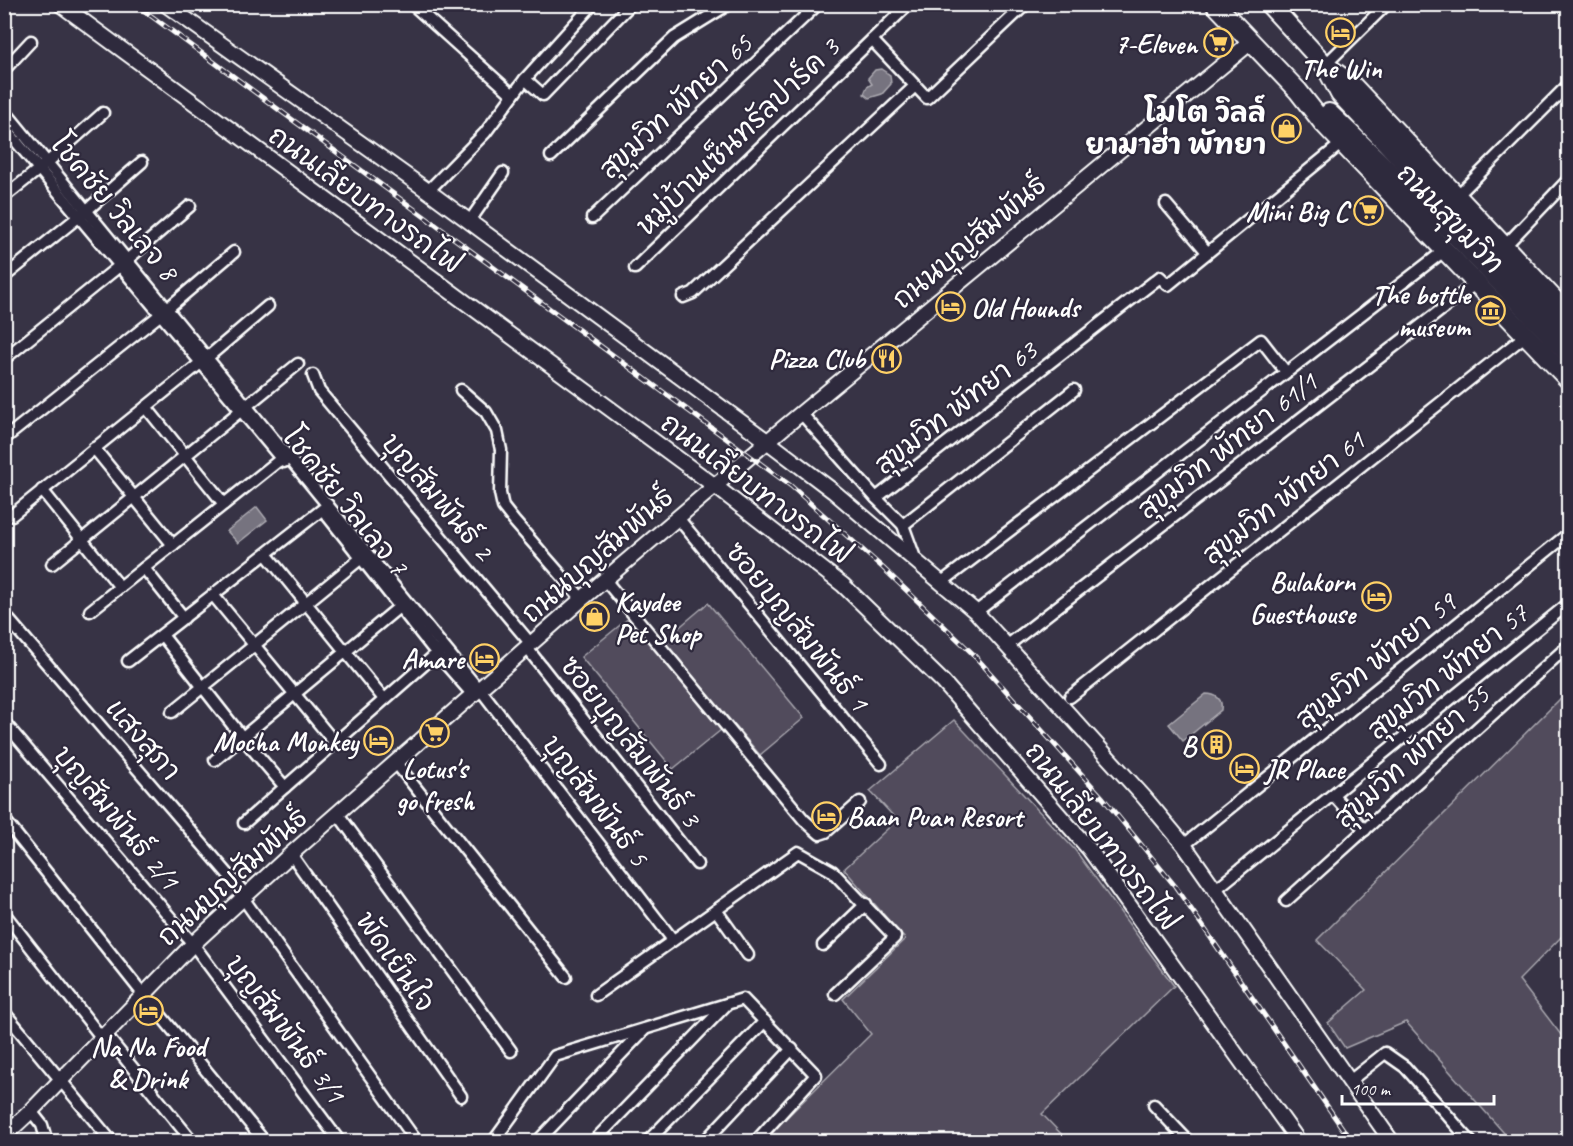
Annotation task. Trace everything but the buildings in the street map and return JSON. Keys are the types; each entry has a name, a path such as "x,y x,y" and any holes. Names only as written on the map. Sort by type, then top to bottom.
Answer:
{"highway":[{"name":"ถนนสุขุมวิท","path":"1215,4 1298,91 1323,123 1569,379"},
{"name":"ถนนสุขุมวิท","path":"1269,4 1324,65 1341,94 1569,335"},
{"name":"ถนนสุขุมวิท","path":"1324,65 1351,84 1569,314"},
{"name":"ถนนสุขุมวิท","path":"1298,91 1330,113 1452,232 1569,354"}],"street":[{"name":"ถนนเลียบทางรถไฟ","path":"60,4 715,486 843,585 943,682 1089,849 1299,1142"},
{"name":"ถนนเลียบทางรถไฟ","path":"165,4 428,191 767,441 915,558 976,612 1144,797 1184,845 1351,1080 1392,1142"},
{"path":"412,4 513,95"},
{"path":"428,191 485,133 525,79 593,4"},
{"path":"525,79 543,95 631,4"},
{"path":"551,156 674,38 729,4"},
{"name":"สุขุมวิท พัทยา 65","path":"592,219 818,4"},
{"name":"หมู่บ้านเซ็นทรัลปาร์ค 3","path":"635,268 909,4"},
{"path":"682,297 693,293 915,86 927,98 1026,4"},
{"path":"1324,65 1387,4"},
{"name":"หมู่บ้านเซ็นทรัลปาร์ค 3","path":"872,40 915,86"},
{"path":"4,70 31,41"},
{"name":"ถนนบุญสัมพันธ์","path":"9,1132 193,944 291,854 582,599 767,441 1251,42"},
{"path":"1458,195 1569,86"},
{"name":"โชคชัย วิลเลจ 8","path":"4,110 44,166 185,335"},
{"path":"4,197 44,166 103,113"},
{"name":"โชคชัย วิลเลจ 8","path":"4,127 44,166"},
{"name":"สุขุมวิท พัทยา 63","path":"876,498 1160,277 1168,285 1342,143"},
{"path":"4,277 84,213 142,162"},
{"path":"469,222 503,173"},
{"path":"1505,246 1569,180"},
{"path":"1166,204 1207,252"},
{"path":"4,359 190,206"},
{"path":"976,612 1445,250"},
{"path":"4,439 234,252"},
{"name":"สุขุมวิท พัทยา 61/1","path":"1008,645 1476,283"},
{"path":"12,515 205,360 268,306"},
{"name":"โชคชัย วิลเลจ 7","path":"185,335 440,650 477,692"},
{"name":"สุขุมวิท พัทยา 61","path":"1070,697 1526,335"},
{"path":"942,582 1261,340 1286,372"},
{"path":"52,564 298,364"},
{"name":"บุญสัมพันธ์ 2","path":"313,375 319,391 529,646"},
{"path":"461,390 486,412 497,431 501,450 500,493 503,507 582,599"},
{"path":"903,525 1074,390"},
{"path":"146,407 224,504"},
{"path":"801,413 903,525 915,558"},
{"path":"94,448 173,544"},
{"path":"90,611 284,456"},
{"path":"42,490 120,587"},
{"path":"128,661 326,507"},
{"name":"ซอยบุญสัมพันธ์ 1","path":"678,518 881,764"},
{"name":"สุขุมวิท พัทยา 59","path":"1184,845 1569,534"},
{"path":"266,554 384,699"},
{"path":"172,712 364,555"},
{"path":"144,568 184,618"},
{"path":"605,580 804,820 820,834 826,832 860,802"},
{"path":"213,595 335,743"},
{"path":"215,760 403,604"},
{"name":"สุขุมวิท พัทยา 57","path":"1216,889 1569,604"},
{"name":"แสงสุภา","path":"4,614 244,897 417,1142"},
{"path":"162,635 242,737 285,787"},
{"name":"ซอยบุญสัมพันธ์ 3","path":"529,646 697,864"},
{"name":"สุขุมวิท พัทยา 55","path":"1286,901 1569,646"},
{"path":"244,823 440,650"},
{"name":"บุญสัมพันธ์ 5","path":"477,692 673,940"},
{"name":"บุญสัมพันธ์ 2/1","path":"4,722 193,944"},
{"path":"396,763 566,977"},
{"path":"1333,795 1365,830"},
{"path":"338,814 511,1051"},
{"path":"4,819 143,994 265,1142"},
{"path":"596,995 798,852 832,871 866,904 895,937 835,994"},
{"name":"พัดเย็นใจ","path":"291,854 461,1096"},
{"path":"823,945 866,904"},
{"path":"716,910 748,955"},
{"path":"4,913 193,1142"},
{"name":"บุญสัมพันธ์ 3/1","path":"193,944 340,1142"},
{"path":"494,1142 555,1056 743,999 816,1075 755,1142"},
{"path":"593,1142 729,1002"},
{"path":"4,1012 112,1142"},
{"path":"647,1142 765,1021"},
{"path":"543,1140 646,1029"},
{"path":"704,1142 792,1049"},
{"path":"1351,1080 1385,1053 1405,1067 1471,1142"},
{"path":"1154,1105 1189,1142"},
{"path":"31,1112 42,1125 47,1142"},
{"path":"4,1116 9,1132"}],"shaded area":[{"path":"881,69 890,75 891,84 882,94 869,98 864,94 867,87 872,84 868,78 875,70"},
{"path":"257,507 267,520 238,543 227,531"},
{"path":"708,603 804,718 760,755 663,641"},
{"path":"630,617 721,730 673,769 581,657"},
{"path":"1568,691 1568,930 1519,980 1568,1044 1568,1141 1511,1141 1406,1022 1345,1048 1328,1023 1366,990 1317,940"},
{"path":"1206,694 1218,698 1221,710 1183,741 1169,724"},
{"path":"954,720 1075,850 1174,986 1042,1114 1068,1141 762,1142 871,1034 843,999 905,939 844,869 897,820 870,791"}],"railway":[{"path":"135,4 791,486 883,568 972,653 1103,798 1175,886 1352,1142"}],"place":[{"name":"The Win","path":"1341,33"},
{"name":"7-Eleven","path":"1218,43"},
{"name":"โมโต วิลล์ ยามาฮ่า พัทยา","path":"1287,128"},
{"name":"Mini Big C","path":"1369,211"},
{"name":"Old Hounds","path":"950,307"},
{"name":"The bottle museum","path":"1491,310"},
{"name":"Pizza Club","path":"886,358"},
{"name":"Bulakorn Guesthouse","path":"1376,597"},
{"name":"Kaydee Pet Shop","path":"594,617"},
{"name":"Amare","path":"485,658"},
{"name":"Lotus's go fresh","path":"435,733"},
{"name":"Mocha Monkey","path":"379,741"},
{"name":"B","path":"1217,745"},
{"name":"JR Place","path":"1244,768"},
{"name":"Baan Puan Resort","path":"826,816"},
{"name":"Na Na Food & Drink","path":"148,1011"}]}
